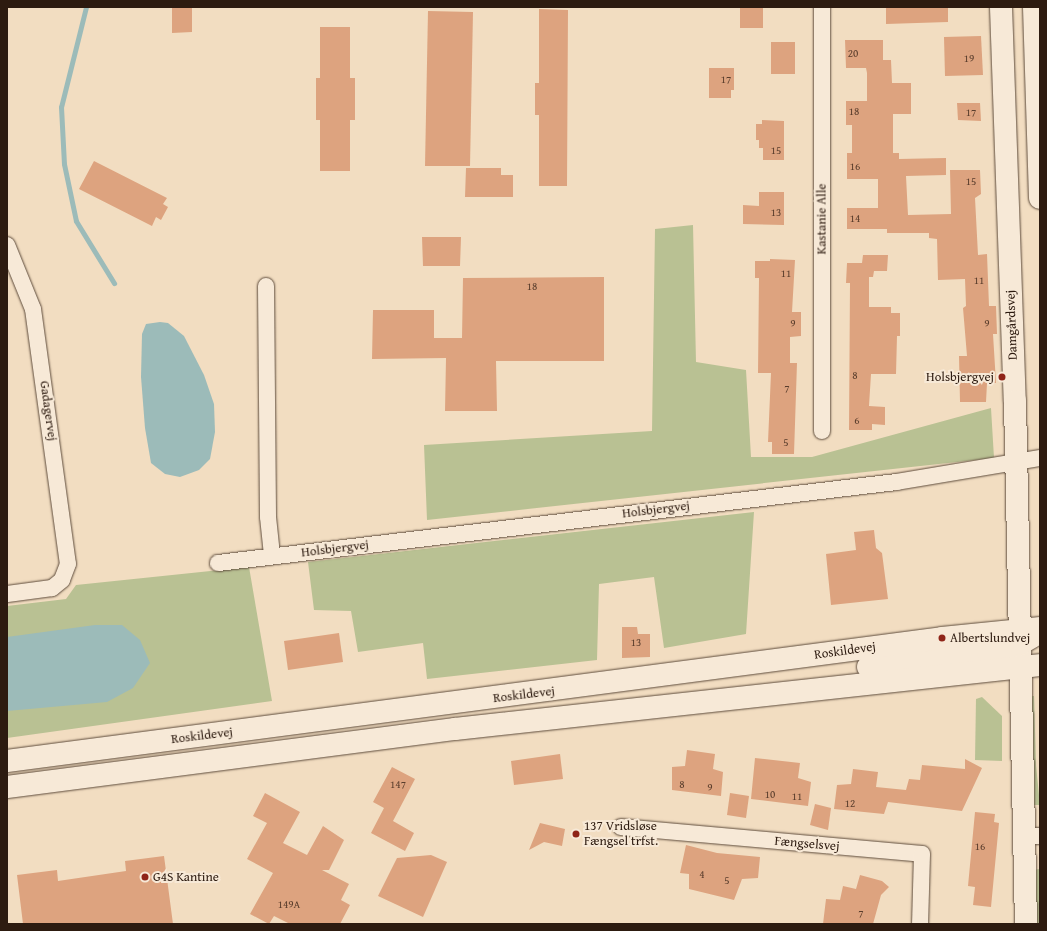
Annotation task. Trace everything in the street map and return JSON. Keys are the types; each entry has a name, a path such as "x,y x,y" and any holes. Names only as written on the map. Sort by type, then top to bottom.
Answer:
{"main road":[{"name":"Damgårdsvej","path":"1001,7 1016,462 1030,633 1030,666"},
{"path":"1034,7 1040,198"},
{"path":"817,687 869,667 988,652 1030,633"},
{"name":"Roskildevej","path":"7,761 1030,633"},
{"path":"1026,924 1032,836 1030,666 1040,655"},
{"name":"Roskildevej","path":"7,787 455,729 817,687 1030,666"}],"street":[{"name":"Kastanie Alle","path":"822,7 822,430"},
{"name":"Gadagervej","path":"7,246 33,309 68,564 62,580 52,588 7,594"},
{"path":"266,286 268,517 272,556"},
{"name":"Holsbjergvej","path":"218,563 896,482 1040,458"},
{"name":"Fængselsvej","path":"622,827 922,854 920,924"}],"green space":[{"path":"693,225 696,362 746,370 751,457 812,457 991,408 994,458 427,520 424,445 652,431 655,229"},
{"path":"754,512 746,634 664,648 654,577 599,584 597,660 427,679 423,643 358,652 351,611 314,610 308,562"},
{"path":"249,567 272,701 7,738 7,606 66,599 76,585"},
{"path":"1027,696 1034,696 1036,765 1040,805 1029,805"},
{"path":"982,697 1002,716 1002,761 975,760 976,699"},
{"path":"1040,869 1040,924 1034,924 1031,870"}],"water":[{"path":"160,322 168,323 184,336 204,375 214,404 215,432 210,459 199,470 180,477 165,474 151,463 145,428 141,377 142,334 146,324"},
{"path":"95,625 122,625 140,640 150,663 133,688 107,702 7,711 7,637"}],"building":[{"path":"192,7 192,32 172,33 172,8"},
{"path":"740,7 763,7 763,28 740,28"},
{"path":"886,7 948,7 948,22 886,24"},
{"path":"539,9 568,10 567,186 539,186 539,115 535,115 535,83 539,83"},
{"path":"428,11 473,12 470,166 425,166"},
{"path":"320,27 350,27 350,78 355,78 355,120 350,120 350,171 320,171 320,120 316,120 316,78 320,78"},
{"path":"981,36 983,75 945,76 944,37"},
{"path":"845,40 883,40 883,60 891,60 892,83 911,83 911,114 893,114 893,153 899,153 899,159 946,158 946,175 906,176 908,215 951,214 950,170 980,170 981,194 975,198 978,255 987,254 989,306 996,306 997,334 993,334 996,383 987,383 986,402 960,402 959,356 967,356 963,308 966,306 965,279 938,280 937,239 929,238 929,233 887,233 887,229 847,229 847,208 878,208 878,179 847,179 847,153 852,153 852,125 846,125 846,101 867,101 867,73 866,68 846,68"},
{"path":"771,42 795,42 795,74 771,74"},
{"path":"709,68 734,68 734,90 731,90 731,98 709,98"},
{"path":"957,103 980,103 981,121 958,120"},
{"path":"762,120 784,121 784,160 763,160 763,148 759,148 759,140 756,140 756,124 762,124"},
{"path":"94,161 167,198 163,204 168,207 161,220 156,217 152,226 79,189"},
{"path":"466,168 501,168 501,175 513,175 513,197 465,197"},
{"path":"759,192 784,192 784,225 743,224 743,205 759,206"},
{"path":"422,237 461,237 460,266 423,266"},
{"path":"863,255 888,255 887,271 874,271 873,277 869,277 869,307 891,307 891,313 900,313 900,336 897,336 896,374 871,374 869,406 885,407 885,425 872,424 872,430 849,430 850,283 846,283 847,263 862,263"},
{"path":"770,259 795,260 792,312 801,312 801,336 790,337 790,363 797,363 794,454 772,454 772,442 768,442 771,373 758,373 759,278 755,278 755,261 770,261"},
{"path":"604,277 604,361 496,361 497,411 445,411 446,358 372,359 373,310 434,310 434,338 462,338 463,278"},
{"path":"874,530 876,548 882,553 888,599 831,605 826,554 856,550 854,532"},
{"path":"622,627 637,627 638,634 650,634 650,657 622,658"},
{"path":"339,633 343,662 288,670 284,641"},
{"path":"687,750 715,754 713,769 723,772 721,796 672,790 672,767 685,766"},
{"path":"560,754 563,779 514,785 511,761"},
{"path":"755,758 800,763 798,778 811,782 808,806 751,799"},
{"path":"965,759 982,768 962,811 888,802 884,814 834,809 837,785 851,784 853,769 878,772 876,787 906,790 909,779 920,780 922,765 965,769"},
{"path":"392,767 415,779 393,821 414,833 405,851 371,833 384,808 373,802"},
{"path":"265,793 300,812 283,843 307,855 323,826 344,840 329,870 322,870 349,884 341,900 350,905 340,924 290,924 274,916 269,924 250,914 273,873 247,859 267,823 253,816"},
{"path":"730,793 749,796 746,818 727,815"},
{"path":"815,804 831,808 828,830 810,825"},
{"path":"975,812 995,814 994,822 999,823 991,907 973,905 975,887 968,886"},
{"path":"540,823 565,829 562,846 544,842 529,850"},
{"path":"686,845 717,853 760,857 758,878 742,879 734,900 689,889 689,874 680,873"},
{"path":"431,855 447,862 423,917 378,896 397,858"},
{"path":"164,856 173,924 23,924 17,875 57,870 58,881 126,871 125,861"},
{"path":"860,875 882,881 889,887 881,895 873,924 823,924 826,899 840,900 843,886 856,889"}],"waterway":[{"path":"86,7 61,107 64,164 76,221 114,283"}],"place":[{"name":"Holsbjergvej","path":"1002,377"},
{"name":"Albertslundvej","path":"942,638"},
{"name":"137 Vridsløse Fængsel trfst.","path":"576,834"},
{"name":"G4S Kantine","path":"145,877"}]}
